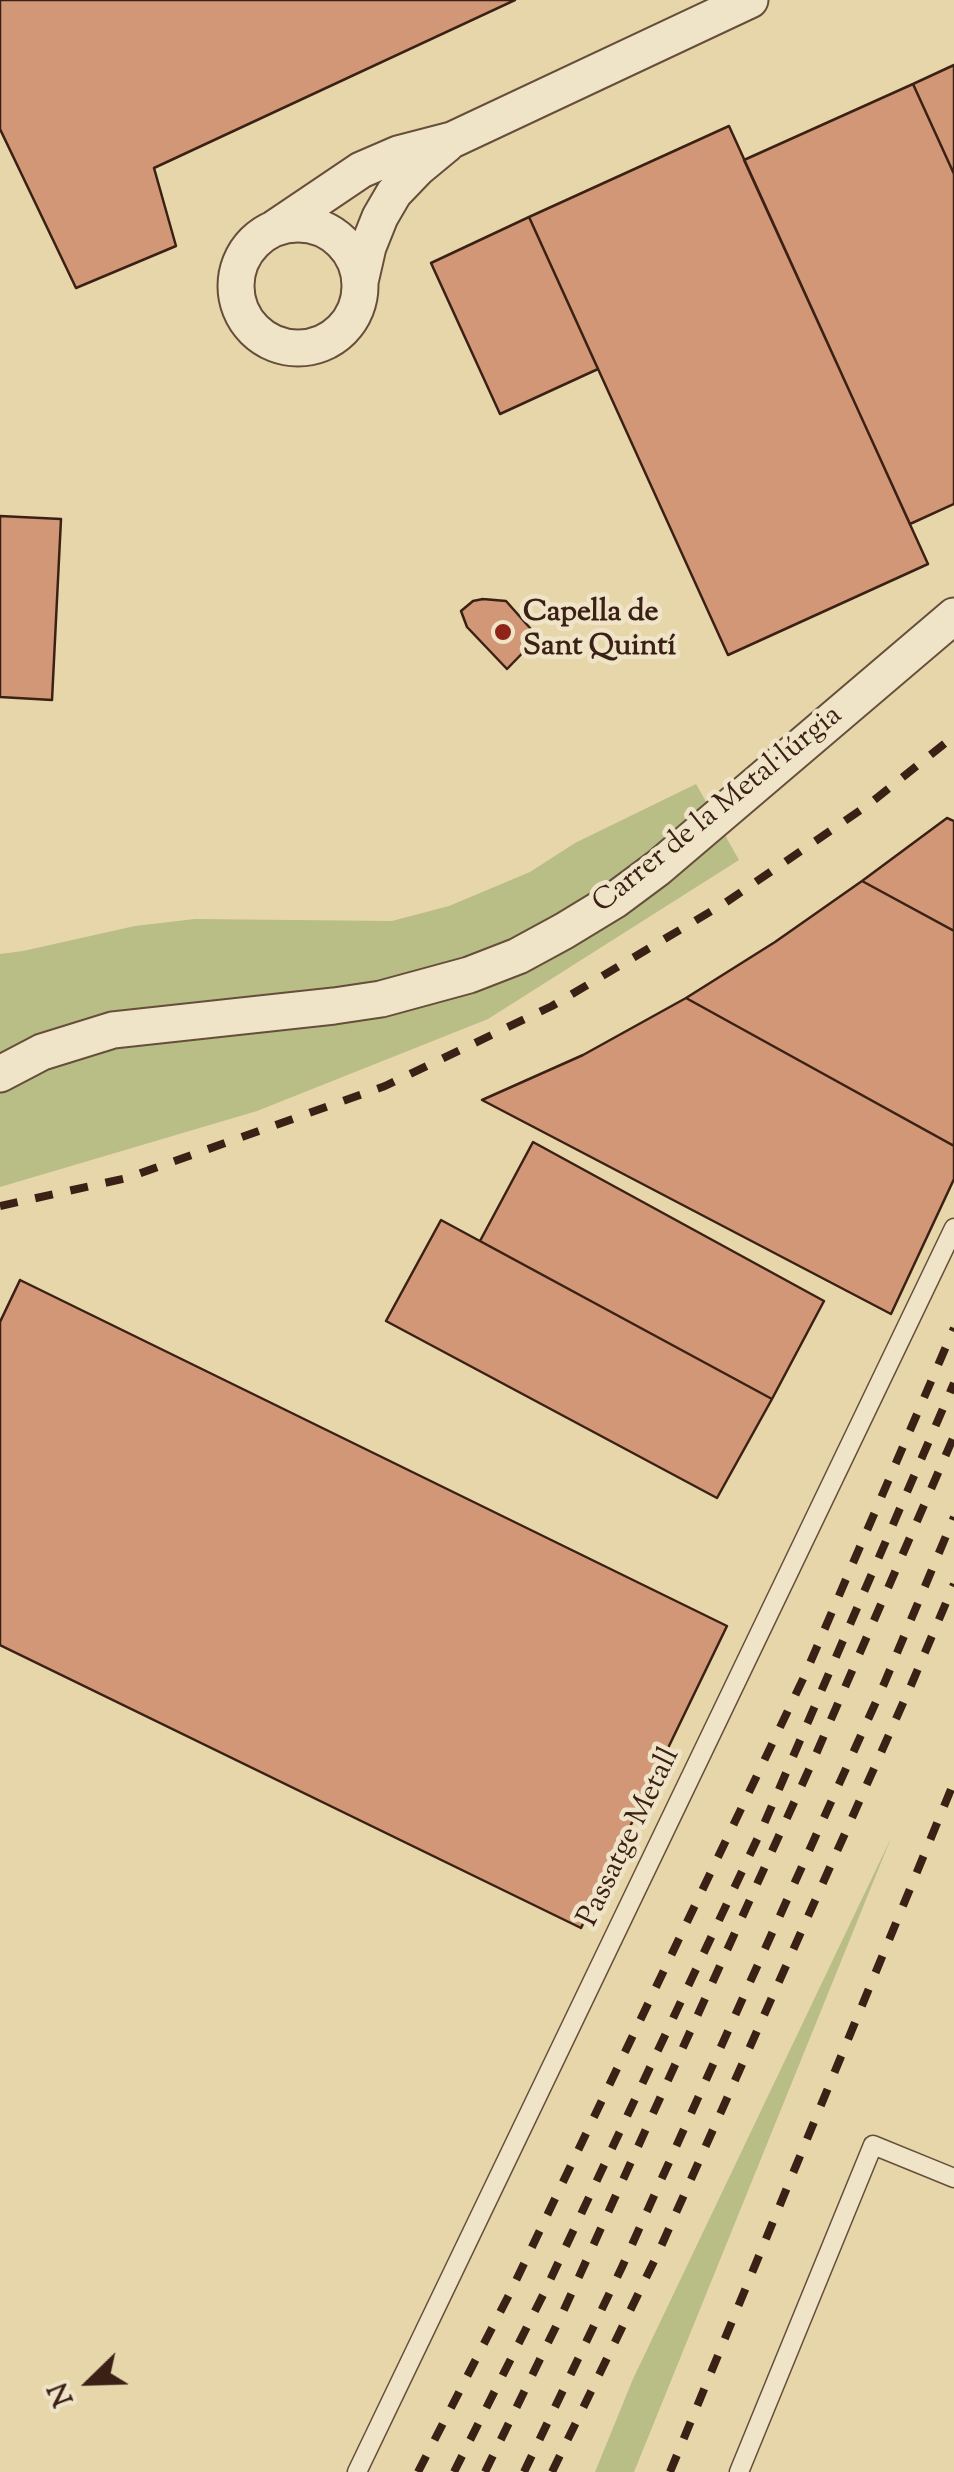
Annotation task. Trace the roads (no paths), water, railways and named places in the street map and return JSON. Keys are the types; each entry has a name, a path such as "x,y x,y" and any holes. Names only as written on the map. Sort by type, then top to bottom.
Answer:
{"street":[{"path":"452,140 394,193 368,247 358,303 350,322 335,338 316,347 294,349 274,344 256,333 243,316 236,296 236,275 244,255 257,239 361,170 398,154 452,140 750,0"},
{"path":"275,228 294,224 331,233 346,246 356,263 360,282"},
{"name":"Carrer de la Metal·lúrgia","path":"0,1074 42,1052 112,1030 381,999 468,976 518,956 616,900 658,868 954,616"}],"lane":[{"name":"Passatge Metall","path":"357,2472 954,1228"},
{"path":"739,2472 873,2145 954,2178"}],"railway":[{"path":"0,1206 127,1178 385,1086 552,1006 725,903 868,805 954,736"},
{"path":"418,2472 510,2293 804,1677 954,1328"},
{"path":"454,2472 544,2293 761,1831 954,1383"},
{"path":"485,2472 563,2312 816,1754 954,1436"},
{"path":"524,2472 622,2267 884,1684 954,1517"},
{"path":"552,2472 659,2251 954,1584"},
{"path":"670,2472 954,1782"}],"place":[{"name":"Capella de Sant Quintí","path":"503,632"}]}
